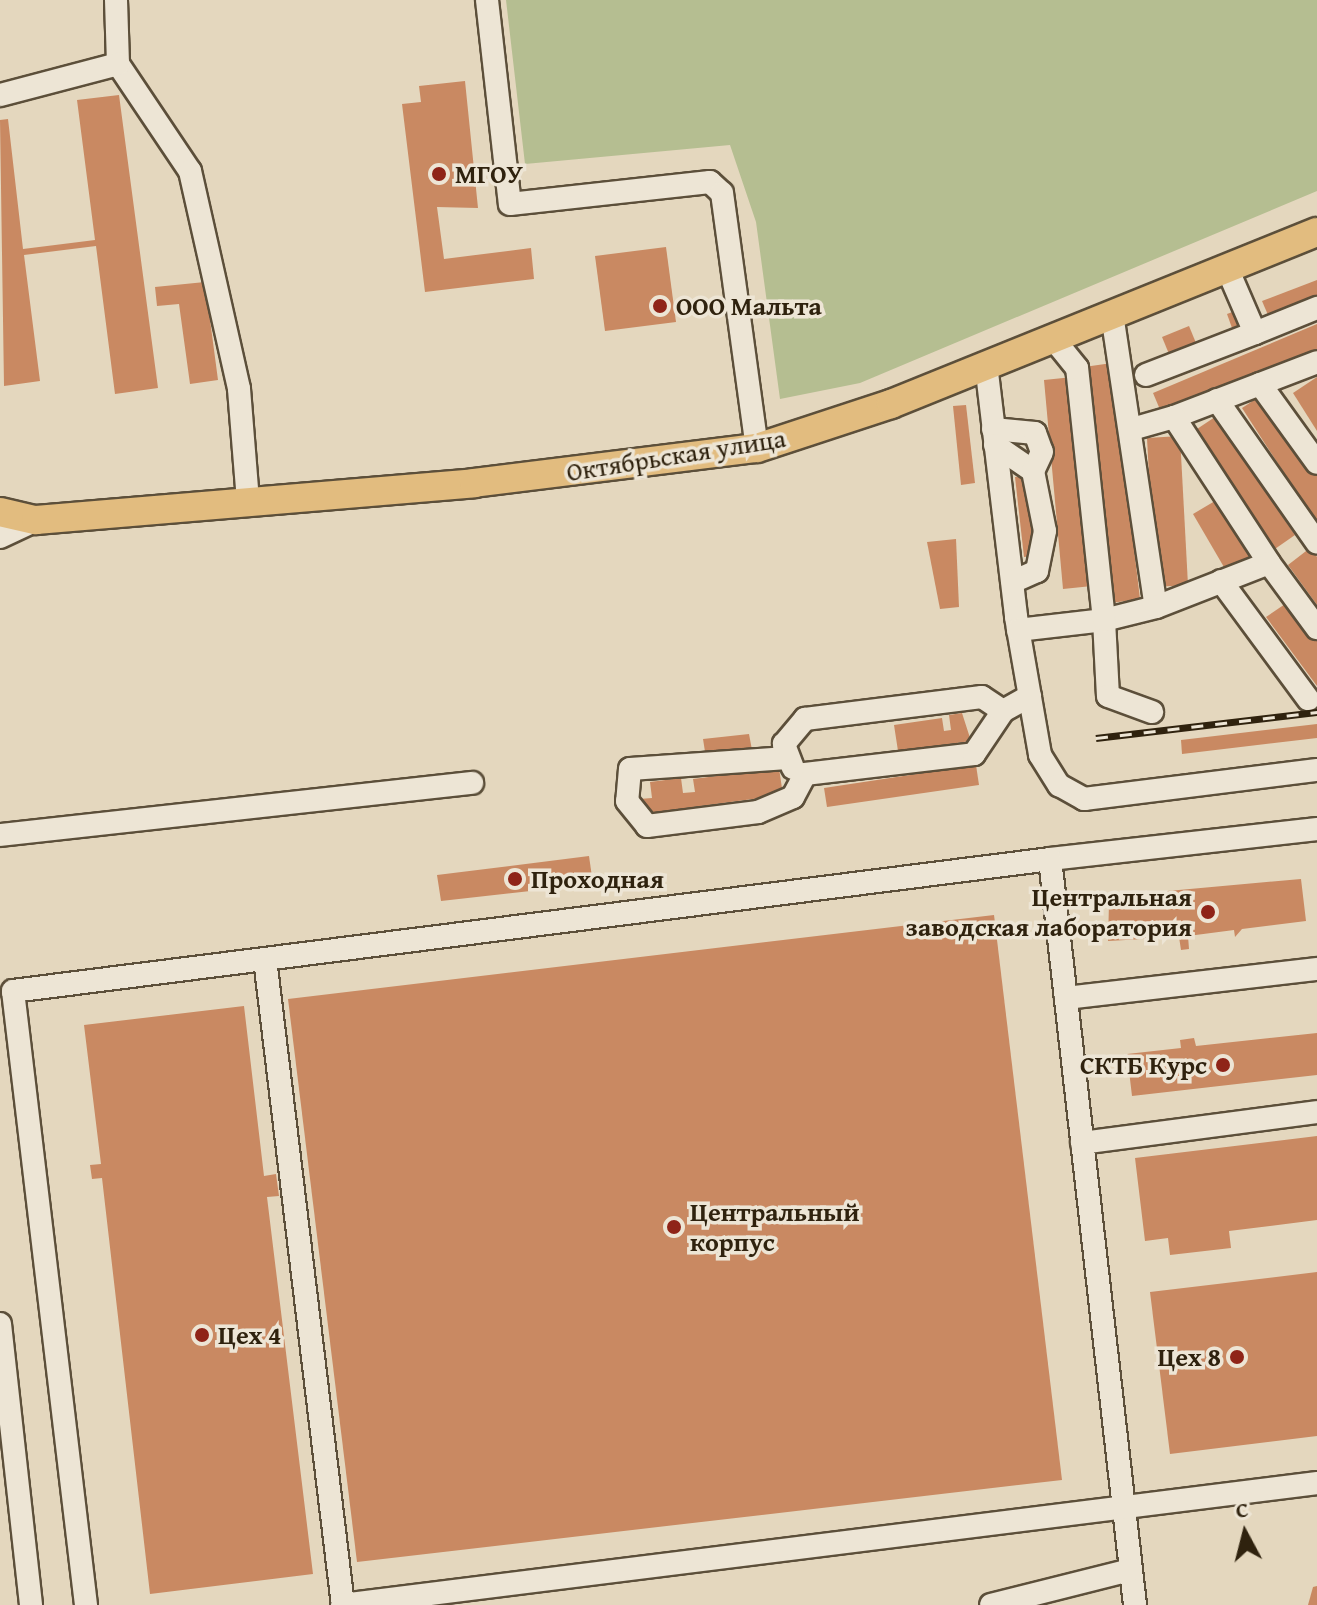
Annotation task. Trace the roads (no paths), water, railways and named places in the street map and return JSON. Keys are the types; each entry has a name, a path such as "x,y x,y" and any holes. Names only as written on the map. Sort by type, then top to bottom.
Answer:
{"main road":[{"name":"Октябрьская улица","path":"0,512 36,520 474,483 757,448 986,364 1317,232"}],"street":[{"path":"116,0 118,64 190,171 239,389 248,500"},
{"path":"487,0 510,204 710,182 722,193 757,448"},
{"path":"0,95 118,64"},
{"path":"1227,268 1255,333"},
{"path":"1146,375 1317,308"},
{"path":"1112,314 1132,429 1156,607"},
{"path":"1053,338 1077,368 1104,620 1108,696 1152,712"},
{"path":"986,364 1018,630 1040,755 1059,785 1084,799 1317,770"},
{"path":"1132,429 1314,368"},
{"path":"1260,384 1317,463"},
{"path":"1217,400 1317,543"},
{"path":"1174,417 1269,563 1317,628"},
{"path":"994,437 1035,433 1042,452 1033,471 1045,531 1040,558 1037,571 1012,582"},
{"path":"0,537 36,520"},
{"path":"1018,630 1104,620 1156,607 1269,563"},
{"path":"1221,581 1308,699"},
{"path":"1003,711 982,697 805,719 784,744 787,758 805,774 974,754 1003,711 1030,696"},
{"path":"787,758 630,769 627,801 647,826 758,812 793,797 805,774"},
{"path":"0,835 472,783"},
{"path":"86,1605 13,991 1050,859 1317,829"},
{"path":"1050,859 1135,1605"},
{"path":"265,959 343,1605 1317,1483"},
{"path":"1066,998 1317,969"},
{"path":"1082,1143 1317,1112"},
{"path":"1,1338 31,1605"},
{"path":"991,1605 1130,1570"}],"railway":[{"path":"1096,738 1317,712"}],"place":[{"name":"МГОУ","path":"439,174"},
{"name":"ООО Мальта","path":"660,306"},
{"name":"Проходная","path":"515,879"},
{"name":"Центральная заводская лаборатория","path":"1208,912"},
{"name":"СКТБ Курс","path":"1223,1065"},
{"name":"Центральный корпус","path":"674,1227"},
{"name":"Цех 4","path":"202,1335"},
{"name":"Цех 8","path":"1237,1357"}]}
